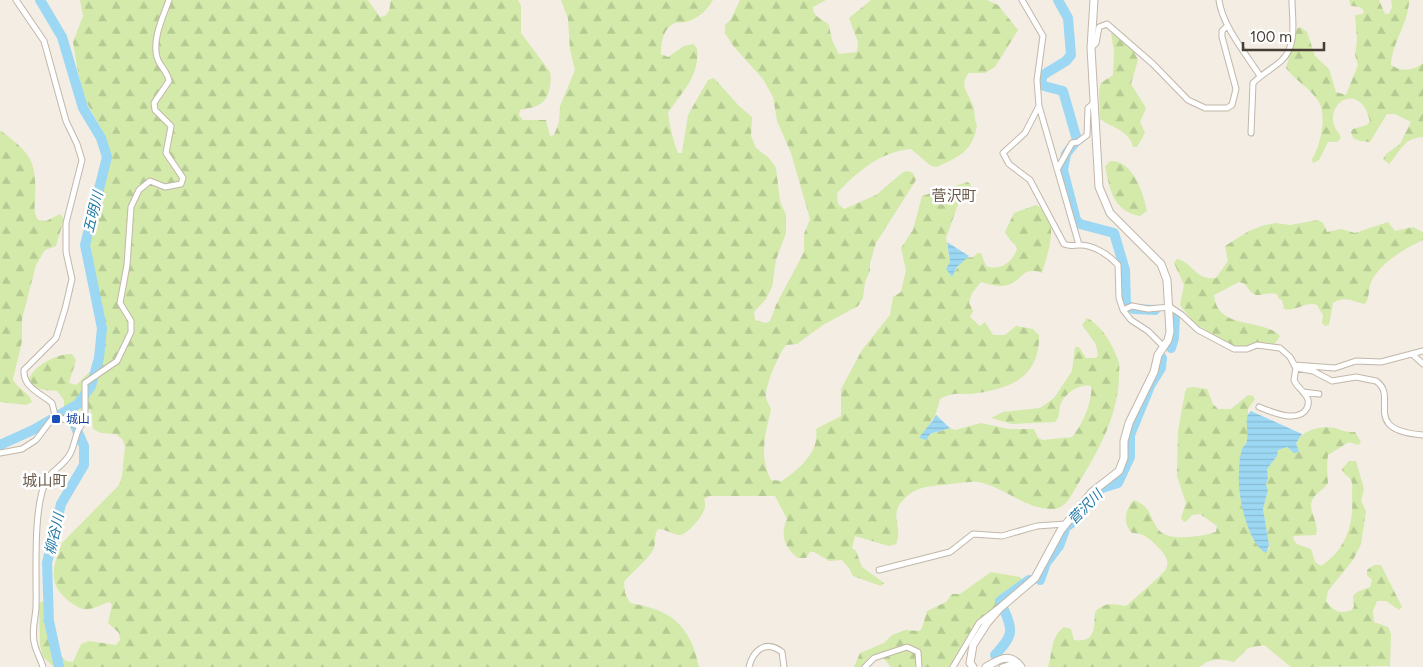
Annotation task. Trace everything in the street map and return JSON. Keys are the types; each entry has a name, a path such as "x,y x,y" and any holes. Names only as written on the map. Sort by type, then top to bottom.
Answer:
{"street":[{"path":"16,0 44,41 66,121 82,160 66,224 66,252 72,279 65,309 56,338 24,370 27,383 35,392 52,403 55,415"},
{"path":"44,667 35,646 33,634 36,607 35,559 41,498 47,479 62,467 71,453 78,426 85,421 85,383 117,361 132,327 131,320 120,303 127,265 131,207 134,198 139,190 150,182 173,187 181,184 183,178 166,153 171,126 155,110 154,103 169,81 166,69 156,55 158,35 169,0"},
{"path":"1022,0 1043,36 1037,80 1039,106 1079,245"},
{"path":"953,667 979,623 1035,578 1065,524 1092,492 1114,476 1122,465 1124,441 1129,423 1154,372 1158,355 1164,347 1170,332 1167,280 1161,264 1153,253 1116,220 1102,198 1097,176 1091,48 1094,0"},
{"path":"1219,0 1220,12 1227,26 1260,76"},
{"path":"1251,133 1253,83 1283,60 1294,26 1292,0"},
{"path":"1091,48 1096,43 1099,27 1107,24 1153,64 1188,100 1205,108 1227,108 1232,105 1236,89 1222,37 1222,31 1227,26"},
{"path":"1058,168 1063,155 1076,142 1087,135 1088,108 1094,103"},
{"path":"1039,106 1022,138 1002,153 1009,164 1030,180 1058,228 1060,239 1069,246 1079,245 1100,251 1118,265 1119,298 1127,308 1130,320 1148,331 1164,347"},
{"path":"1127,308 1170,307 1198,330 1234,349 1247,349 1257,345 1276,346 1286,352 1295,367 1294,380 1308,403 1302,414 1282,415 1259,407"},
{"path":"1295,367 1335,368 1356,361 1380,362 1423,351"},
{"path":"1412,354 1423,364"},
{"path":"1295,367 1313,371 1332,381 1356,377 1376,381 1383,390 1384,412 1388,423 1401,432 1423,435"},
{"path":"1303,392 1320,394"},
{"path":"55,415 78,426"},
{"path":"0,453 22,449 36,440 55,415"},
{"path":"880,570 950,552 973,534 1002,536 1037,526 1065,524"},
{"path":"974,667 969,658 973,645 1000,608"},
{"path":"865,667 874,658 907,646 918,652 919,667"},
{"path":"748,667 752,655 759,649 764,648 774,648 782,652 784,667"},
{"path":"986,667 1001,659 1012,658 1021,667"},
{"path":"1002,667 1012,664 1016,667"}],"green space":[{"path":"80,0 368,0 380,17 385,16 389,11 391,0 518,0 521,6 521,33 550,72 551,80 550,90 546,98 536,106 520,110 519,115 523,120 546,120 550,136 554,135 559,122 560,106 575,70 570,50 568,19 561,0 713,0 705,11 698,16 690,21 675,23 665,32 661,45 661,54 668,57 684,46 693,44 697,48 696,67 693,76 668,113 676,148 678,153 682,153 688,115 708,80 714,78 739,106 752,117 751,136 756,148 769,158 776,168 780,201 786,215 786,233 776,260 772,287 766,299 754,312 755,320 766,323 770,321 776,305 804,252 804,234 810,219 791,153 777,121 773,97 763,79 734,47 725,33 725,25 731,19 740,0 826,0 813,7 813,10 816,16 829,25 832,40 839,54 857,52 858,42 849,18 871,0 987,0 998,5 1018,30 995,67 985,73 969,73 966,77 964,86 974,108 977,125 969,147 959,156 937,167 931,166 911,149 889,154 861,170 837,193 838,204 844,209 876,195 902,173 907,171 913,173 916,180 876,243 870,263 870,271 865,282 863,298 858,306 823,325 797,344 786,345 780,355 766,393 771,410 764,445 767,471 771,480 782,481 789,476 807,459 815,445 816,429 841,416 841,389 862,350 890,315 893,297 901,292 906,270 901,248 913,230 922,196 968,182 971,185 969,191 960,199 946,238 952,276 964,258 973,257 978,253 981,253 986,266 1001,267 1009,262 1017,249 1005,232 1014,213 1036,205 1049,218 1051,226 1050,245 1042,273 1035,271 1027,272 1005,286 981,282 972,293 969,303 973,311 970,317 980,326 985,322 993,335 1005,335 1016,326 1033,329 1039,335 1038,349 1035,360 1029,370 1013,383 990,391 955,394 940,399 934,419 931,420 930,426 919,438 950,428 955,430 981,423 1009,429 1034,429 1038,438 1043,440 1072,437 1086,413 1091,386 1078,387 1066,396 1061,403 1058,418 1055,422 1012,424 991,418 1003,412 1040,408 1054,398 1072,371 1075,347 1079,347 1086,358 1098,356 1096,344 1082,325 1087,318 1097,325 1106,336 1119,363 1118,390 1115,404 1100,446 1071,496 1065,504 1058,508 1033,506 987,484 978,482 928,487 918,489 909,494 897,510 898,538 896,544 889,546 855,536 852,548 856,551 862,567 884,583 881,586 853,576 842,560 829,561 814,552 810,552 806,558 798,558 793,554 789,550 784,535 787,519 775,496 709,496 704,499 705,507 703,513 694,525 683,534 677,535 658,529 652,552 624,582 625,593 630,603 657,610 677,622 690,640 699,667 54,667 43,657 40,645 39,606 41,601 46,605 52,616 54,630 53,650 66,661 73,662 81,644 89,641 116,645 120,640 119,633 108,623 112,605 110,602 91,609 83,609 70,602 58,589 55,582 54,568 62,543 119,485 122,476 125,447 123,440 116,434 101,433 93,429 92,414 89,409 79,410 74,414 64,410 64,400 57,391 38,388 29,380 35,370 46,361 66,354 72,354 76,360 69,383 76,385 102,360 106,328 89,246 97,221 109,156 105,136 84,98 77,67 73,42 83,16"},
{"path":"1349,0 1379,0 1385,14 1389,14 1392,7 1391,0 1409,0 1406,17 1394,48 1391,65 1407,70 1423,63 1423,137 1411,140 1403,146 1389,164 1383,159 1386,154 1400,144 1411,122 1395,114 1387,114 1370,142 1360,141 1353,138 1351,132 1353,129 1367,125 1370,121 1363,105 1351,98 1341,101 1333,114 1334,125 1341,138 1337,142 1328,142 1319,160 1313,163 1312,159 1318,146 1322,129 1322,112 1317,99 1286,68 1297,29 1300,27 1307,32 1315,56 1329,69 1336,92 1346,95 1358,65 1355,55 1357,40 1355,15 1363,14 1364,11 1360,7 1351,6"},
{"path":"1121,32 1125,34 1138,60 1131,84 1146,108 1140,122 1145,133 1137,147 1133,147 1125,133 1100,119 1099,90 1101,83 1113,75 1114,51 1111,33"},
{"path":"0,130 30,158 35,175 35,212 38,220 46,221 60,214 64,219 56,246 45,250 36,265 22,319 22,341 13,379 32,402 26,405 0,402"},
{"path":"1110,161 1118,162 1125,166 1136,178 1147,211 1140,216 1124,209 1114,198 1105,166"},
{"path":"1318,220 1323,223 1327,232 1341,229 1355,233 1388,222 1395,231 1413,227 1423,232 1423,240 1401,252 1380,269 1371,282 1368,299 1365,304 1345,299 1333,303 1329,325 1325,326 1322,323 1323,315 1317,305 1309,304 1288,310 1284,309 1282,300 1278,298 1277,294 1256,295 1245,284 1239,282 1214,295 1217,306 1223,314 1231,319 1272,330 1280,336 1274,345 1243,348 1233,346 1195,324 1180,305 1184,285 1174,263 1177,259 1187,264 1203,277 1216,278 1228,261 1225,246 1249,231 1276,223 1290,225"},
{"path":"1187,388 1207,389 1213,404 1218,409 1231,409 1248,395 1253,396 1255,399 1248,409 1248,439 1242,449 1240,493 1248,528 1260,548 1269,549 1263,509 1268,490 1266,485 1267,469 1277,456 1277,450 1287,447 1294,453 1299,452 1296,444 1298,439 1307,432 1318,428 1330,427 1347,432 1355,432 1361,442 1358,445 1349,442 1328,455 1328,483 1314,497 1311,506 1317,530 1316,535 1294,536 1293,539 1297,544 1311,549 1315,562 1321,566 1337,552 1347,536 1352,516 1352,482 1343,473 1342,469 1349,461 1356,461 1364,489 1361,501 1366,511 1361,544 1353,560 1328,591 1326,601 1332,608 1338,611 1352,610 1354,606 1353,596 1357,592 1370,587 1372,580 1367,575 1367,570 1374,565 1381,565 1402,607 1399,610 1386,601 1377,601 1373,611 1374,622 1388,627 1391,634 1390,666 1291,667 1264,645 1248,648 1234,662 1216,660 1199,667 1048,667 1054,640 1059,631 1064,627 1071,629 1074,640 1090,637 1094,629 1095,612 1106,605 1126,606 1160,576 1166,568 1167,560 1159,548 1147,537 1132,533 1127,525 1126,516 1128,508 1134,500 1147,509 1158,529 1169,536 1186,537 1216,532 1217,526 1200,514 1192,515 1184,522 1181,518 1186,503 1177,476 1178,431 1185,392"},
{"path":"991,572 1020,577 1022,580 952,667 891,667 879,653 869,657 861,667 854,667 860,653 884,643 892,635 905,630 919,631 922,628 927,611 946,602 952,594 960,594"}],"water":[{"path":"947,242 969,256 957,267 952,277 946,269 950,262"},
{"path":"1251,411 1302,434 1296,443 1299,452 1294,453 1287,447 1278,450 1277,456 1267,469 1268,478 1266,485 1268,490 1263,509 1269,545 1266,553 1259,548 1253,539 1245,517 1240,492 1240,458 1242,449 1247,441 1247,417"},
{"path":"936,415 950,428 930,434 926,440 919,438 932,421"}],"waterway":[{"name":"五明川","path":"0,445 33,430 78,404 91,386 99,358 102,328 85,245 107,157 101,138 83,108 62,37 40,0"},
{"name":"菅沢川","path":"1058,0 1068,18 1071,55 1066,61 1043,75 1041,82 1044,86 1063,91 1077,140 1066,154 1063,170 1076,220 1080,224 1114,233 1125,270 1126,305 1134,309 1155,310"},
{"name":"菅沢川","path":"1171,348 1174,338 1175,315"},
{"name":"菅沢川","path":"1040,580 1046,563 1059,546 1066,527 1080,517 1092,497 1102,488 1118,483 1130,457 1130,435 1150,386 1161,368 1162,358"},
{"name":"柳谷川","path":"59,667 49,621 47,563 61,504 84,465 84,446 68,410"},
{"name":"菅沢川","path":"1001,603 1000,601 1029,580"},
{"name":"菅沢川","path":"995,655 1005,644 1010,634 1004,610"}],"place":[{"name":"城山","path":"56,419"}],"district":[{"name":"菅沢町","path":"954,196"},
{"name":"城山町","path":"45,481"}]}
